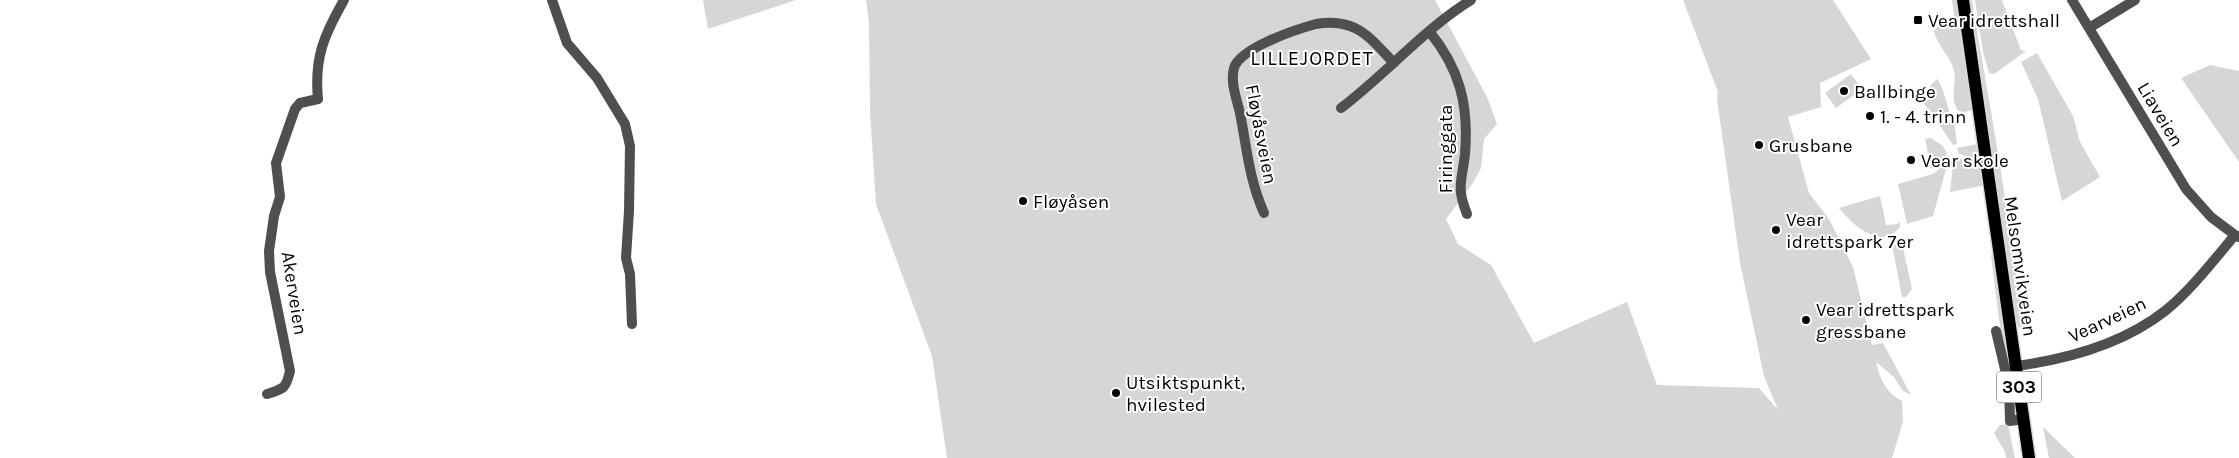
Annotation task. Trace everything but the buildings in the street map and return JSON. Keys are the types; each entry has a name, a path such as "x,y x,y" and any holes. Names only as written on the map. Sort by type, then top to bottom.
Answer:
{"main road":[{"name":"Melsomvikveien","path":"1963,0 2029,458"}],"street":[{"name":"Akerveien","path":"266,394 288,384 290,372 270,272 269,251 274,216 280,197 276,163 295,109 300,103 318,98 316,70 321,46 329,26 344,0"},
{"path":"552,0 567,43 597,78 625,124 630,146 626,258 630,274 632,324"},
{"path":"1341,108 1429,31 1471,0"},
{"name":"Liaveien","path":"2072,0 2186,189 2211,217 2237,236"},
{"path":"2088,28 2136,0"},
{"name":"Fløyåsveien","path":"1264,213 1252,183 1234,86 1233,70 1241,58 1267,43 1303,28 1316,24 1335,23 1353,27 1362,32 1394,63"},
{"name":"Firinggata","path":"1429,31 1451,62 1462,97 1466,136 1459,185 1460,197 1467,214"},
{"name":"Vearveien","path":"2016,366 2076,355 2135,330 2152,320 2177,300 2237,236"},
{"name":"Melsomvikveien","path":"1996,331 2009,386 2010,420 2023,419"}],"shaded area":[{"path":"703,0 796,0 708,29"},
{"path":"866,0 1435,0 1487,97 1497,124 1484,139 1481,168 1473,183 1446,219 1458,244 1491,265 1534,343 1627,302 1657,385 1759,388 1778,410 1764,376 1740,263 1717,99 1718,92 1683,0 1833,0 1871,59 1820,83 1821,107 1788,117 1809,193 1829,219 1853,267 1872,345 1883,343 1911,395 1902,390 1894,377 1876,362 1885,385 1892,394 1902,401 1903,422 1892,458 947,458 932,356 876,204 870,112 869,23"},
{"path":"1952,0 1959,0 1973,110 1965,112 1958,111 1955,106 1954,71 1934,31 1938,26 1955,23"},
{"path":"1968,0 1972,0 1998,154 1992,159 1993,162 2000,165 2024,326 2019,328 2013,312"},
{"path":"1975,0 2002,0 2021,50 2026,51 1994,74 1989,73 1983,52"},
{"path":"2037,53 2073,116 2080,142 2100,177 2062,201 2038,99 2021,62"},
{"path":"2210,65 2239,71 2239,162 2181,78"},
{"name":"Ballbinge","path":"1851,74 1862,89 1836,108 1825,93"},
{"path":"1937,79 1947,101 1950,115 1935,116 1919,99"},
{"path":"1954,120 1957,144 1953,145 1939,124"},
{"path":"1973,122 1975,123 1986,185 1950,192 1954,157 1980,164 1980,160 1959,154 1957,148 1977,144"},
{"path":"1931,138 1943,146 1947,154 1940,164 1931,169 1925,139"},
{"path":"1942,167 1946,169 1933,216 1907,224 1898,184 1933,174"},
{"path":"1880,196 1886,225 1900,222 1900,227 1892,234 1884,237 1867,233 1859,228 1839,208"},
{"path":"1896,238 1901,239 1912,289 1906,297 1902,297 1892,244"},
{"path":"1991,255 1995,256 2017,410 2015,414 1999,319"},
{"path":"2008,424 2015,458 2006,458 2005,452 1994,433 2000,425"},
{"path":"2043,427 2075,458 2049,458"}],"place":[{"name":"Vear idrettshall","path":"1918,20"},
{"name":"Ballbinge","path":"1844,91"},
{"name":"1. - 4. trinn","path":"1870,116"},
{"name":"Grusbane","path":"1759,145"},
{"name":"Vear skole","path":"1911,160"},
{"name":"Fløyåsen","path":"1023,201"},
{"name":"Vear idrettspark 7er","path":"1776,230"},
{"name":"Vear idrettspark gressbane","path":"1806,320"},
{"name":"Utsiktspunkt, hvilested","path":"1116,393"}],"district":[{"name":"LILLEJORDET","path":"1312,58"}]}
